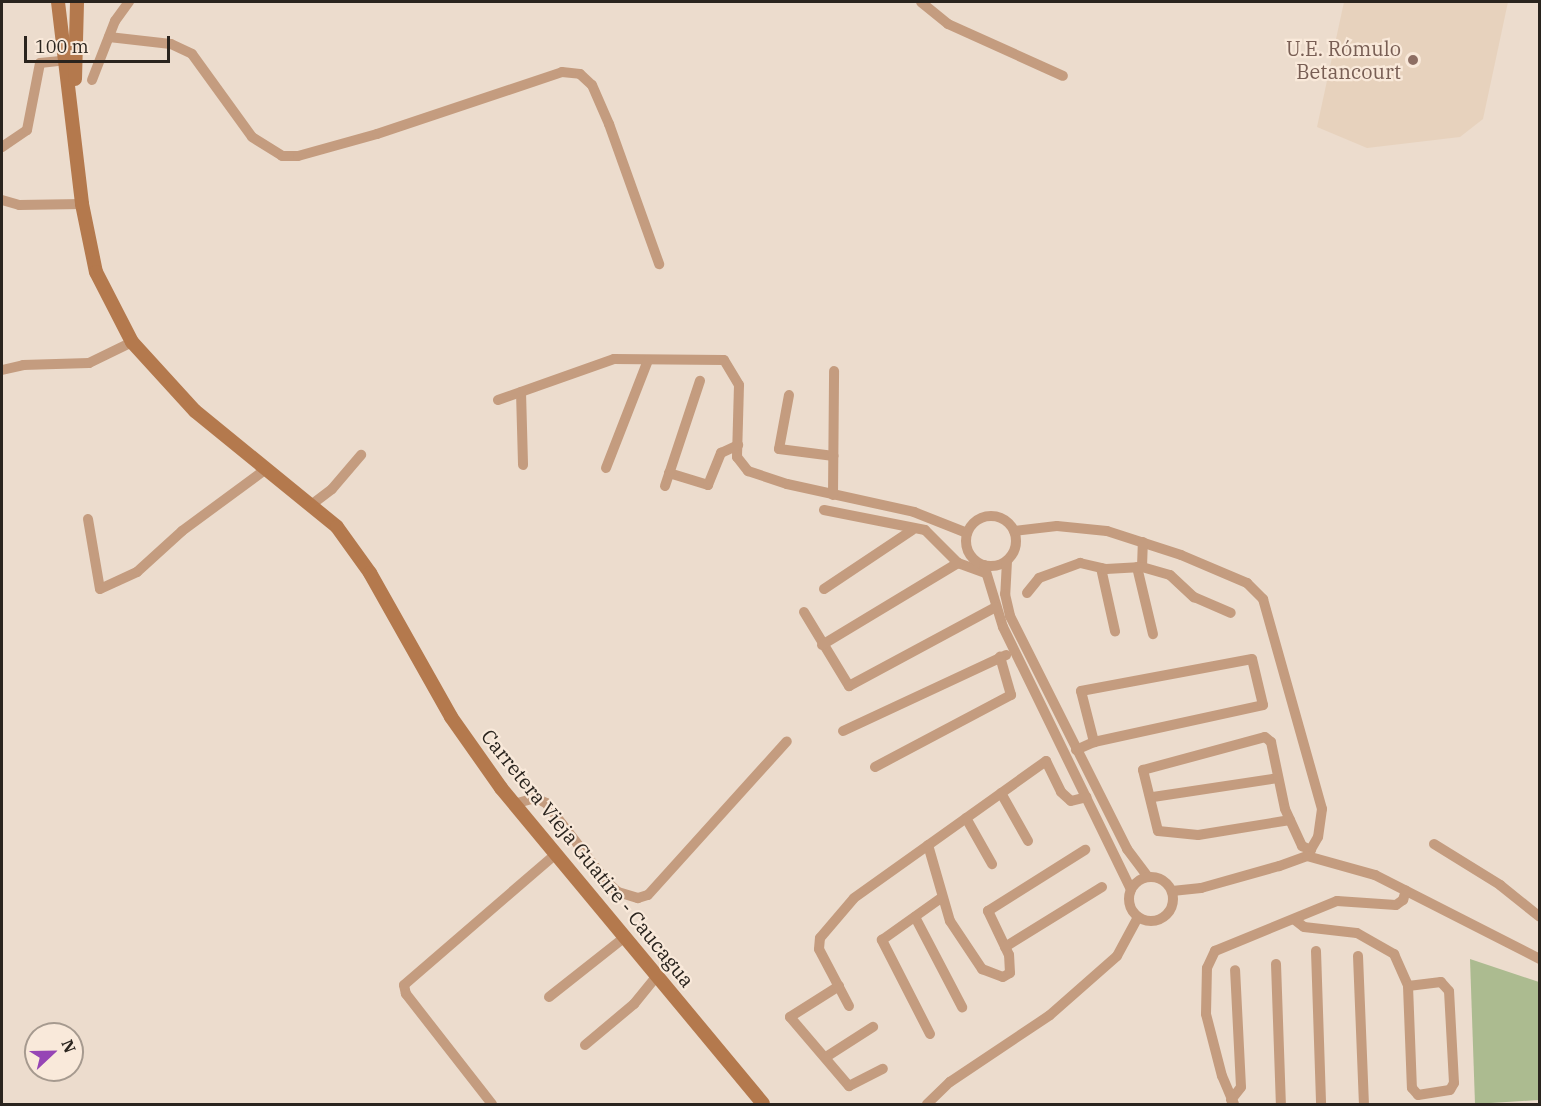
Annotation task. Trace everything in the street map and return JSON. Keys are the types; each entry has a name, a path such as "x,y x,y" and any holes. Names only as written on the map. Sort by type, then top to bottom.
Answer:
{"main road":[{"path":"50,2 72,184 82,204"},
{"path":"58,2 82,204"},
{"path":"75,138 77,2"},
{"name":"Carretera Vieja Guatire - Caucagua","path":"82,204 96,272 132,342 195,411 337,527 370,573 451,717 514,804 763,1104"}],"street":[{"path":"92,80 109,37 129,2"},
{"path":"921,2 948,24 1063,76"},
{"path":"109,37 171,44 192,54 252,137 282,156 298,156 376,134 562,72 580,74 592,85 609,124 659,264"},
{"path":"2,147 27,130 40,63 58,62"},
{"path":"2,200 19,204 82,204"},
{"path":"2,370 23,365 89,363 132,342"},
{"path":"498,400 614,359 724,360 739,385 737,457 748,471 833,495 914,512 966,533"},
{"path":"606,468 648,360"},
{"path":"833,495 834,372"},
{"path":"665,486 700,381"},
{"path":"521,392 523,465"},
{"path":"789,395 779,449 834,456"},
{"path":"669,473 708,485 721,453 738,445"},
{"path":"310,505 332,489 361,455"},
{"path":"88,519 100,589 137,572 182,531 266,469"},
{"path":"824,510 888,521 912,530 925,530 958,563 985,569 1007,561"},
{"path":"985,516 1002,518 1014,531 1015,547 1007,561 1005,594 1010,616 1127,849 1148,877 1162,880 1172,891 1173,905 1165,917 1151,921 1138,917 1130,905 1131,890 1014,651 996,607 985,569 967,549 966,533 985,516"},
{"path":"1014,531 1057,526 1107,531 1247,583 1263,599 1322,809 1318,837 1309,853 1201,888 1172,891"},
{"path":"824,589 912,530"},
{"path":"1143,543 1140,567 1153,634"},
{"path":"822,645 958,563"},
{"path":"1027,593 1039,578 1059,568 1080,563 1101,568 1140,567 1170,575 1194,597 1231,613"},
{"path":"1101,568 1115,631"},
{"path":"804,612 849,686 996,607"},
{"path":"843,731 1014,651"},
{"path":"875,767 1011,695 1000,657"},
{"path":"1076,750 1094,742 1263,705 1252,658 1081,691 1094,742"},
{"path":"1290,820 1198,835 1158,831 1153,797 1143,770 1252,738 1265,737 1271,742 1290,820 1302,846 1309,853 1375,874 1539,959"},
{"path":"514,804 535,798 546,803 606,881 618,892 638,898 648,895 787,741"},
{"path":"849,1006 819,949 820,938 854,898 1046,761 1061,792 1071,801 1087,797"},
{"path":"1153,797 1278,778"},
{"path":"1001,793 1028,841"},
{"path":"966,818 992,864"},
{"path":"1434,844 1500,885 1539,917"},
{"path":"928,845 941,898 962,940 990,975 1003,977 1010,973 1005,947 988,911 1085,850"},
{"path":"492,1104 406,994 404,985 556,854"},
{"path":"1131,890 1148,877"},
{"path":"1005,947 1102,887"},
{"path":"1233,1102 1207,1020 1209,961 1224,945 1345,900 1396,905 1403,900 1406,890"},
{"path":"930,1034 882,940 941,898"},
{"path":"915,916 962,1007"},
{"path":"927,1104 950,1082 1050,1015 1117,956 1138,917"},
{"path":"1295,920 1304,927 1357,933 1386,946 1398,961 1408,986 1412,1088 1418,1095 1450,1090 1454,1083 1449,991 1441,982 1408,986"},
{"path":"549,997 625,937"},
{"path":"1316,951 1321,1104"},
{"path":"1358,956 1364,1104"},
{"path":"1276,964 1281,1104"},
{"path":"1233,1102 1241,1087 1235,970"},
{"path":"585,1045 634,1004 657,975"},
{"path":"839,986 790,1017 849,1086 883,1069"},
{"path":"826,1057 873,1027"}],"shaded area":[{"name":"U.E. Rómulo Betancourt","path":"1344,2 1508,2 1483,119 1460,137 1367,148 1317,127"}],"green space":[{"path":"1470,959 1539,982 1539,1100 1475,1104"}],"place":[{"name":"U.E. Rómulo Betancourt","path":"1413,60"}]}
